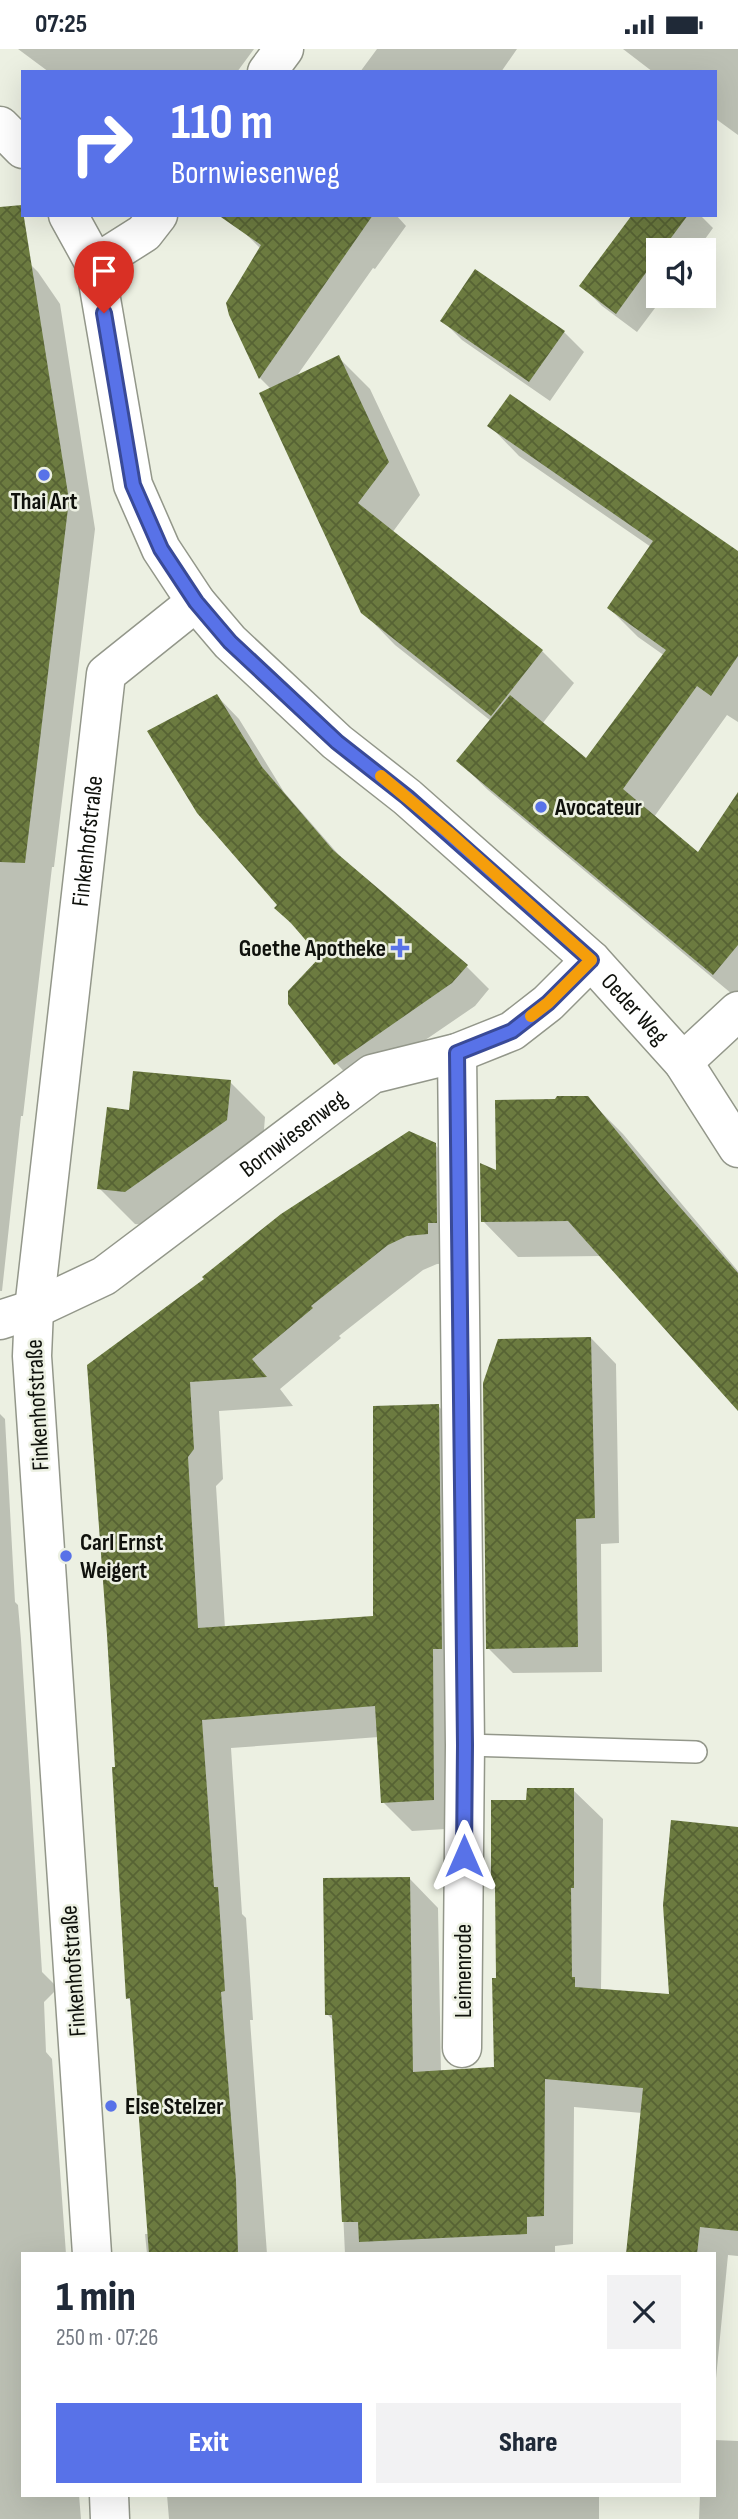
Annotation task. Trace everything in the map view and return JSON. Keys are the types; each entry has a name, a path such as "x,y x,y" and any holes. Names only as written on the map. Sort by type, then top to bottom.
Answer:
{"street":[{"path":"268,70 284,49"},
{"path":"0,126 21,147"},
{"name":"Oeder Weg","path":"69,217 95,264 133,485 161,549 196,602 230,642 337,742 407,797 591,960 682,1062 738,1147"},
{"path":"95,264 145,233 157,217"},
{"name":"Finkenhofstraße","path":"92,2252 32,1356 17,1315 106,674 196,602"},
{"name":"Bornwiesenweg","path":"17,1315 104,1276 372,1074 457,1053 512,1031 548,1003 591,960"},
{"path":"682,1062 738,1011"},
{"name":"Leimenrode","path":"457,1053 465,1745 462,2048"},
{"path":"109,2497 110,2519"}],"lane":[{"path":"465,1745 696,1752"}],"building":[{"path":"21,205 21,217 24,217 69,500 25,863 0,862 0,207"},
{"path":"221,217 372,217 259,379 226,303 261,245"},
{"path":"631,217 687,217 671,238 646,238 646,273 616,314 579,286"},
{"path":"475,269 565,331 529,382 440,321"},
{"path":"339,355 389,462 358,503 543,650 491,716 361,613 259,393"},
{"path":"510,394 738,551 738,656 711,696 697,686 623,789 698,852 738,792 738,945 713,975 456,761 510,695 586,758 666,650 607,608 653,541 487,426"},
{"path":"217,694 262,767 333,850 468,965 452,983 334,1065 288,1004 288,991 320,957 291,923 274,908 277,905 197,813 147,731"},
{"path":"133,1071 231,1080 227,1120 125,1192 97,1189 107,1107 129,1110"},
{"path":"557,1096 588,1096 663,1188 738,1273 738,1411 568,1221 481,1222 480,1163 496,1170 495,1100 555,1099"},
{"path":"409,1131 436,1143 437,1223 428,1223 428,1234 407,1236 388,1245 311,1306 313,1308 252,1359 267,1377 190,1382 194,1449 188,1457 198,1628 373,1616 373,1406 439,1404 442,1649 433,1649 434,1800 381,1803 375,1706 202,1720 214,1887 218,1887 225,1991 221,1992 236,2181 238,2252 149,2252 130,1998 126,1999 107,1635 87,1365 204,1279 202,1277 281,1214"},
{"path":"591,1337 595,1518 576,1519 578,1647 486,1649 483,1383 498,1339"},
{"path":"527,1788 574,1788 574,1888 571,1888 572,1977 575,1977 575,1987 669,1994 663,1905 671,1820 738,1827 738,2231 700,2227 697,2252 626,2252 643,2088 545,2079 544,2216 527,2217 527,2234 359,2242 358,2222 342,2222 332,2015 325,2015 323,1878 410,1877 413,2072 494,2067 492,1978 496,1978 495,1887 491,1887 491,1800 526,1800"}],"slow traffic":[{"path":"381,776 591,960 531,1016"}],"place":[{"name":"Thai Art","path":"44,475"},
{"name":"Avocateur","path":"541,807"},
{"name":"Goethe Apotheke","path":"400,948"},
{"name":"Carl Ernst Weigert","path":"66,1556"},
{"name":"Else Stelzer","path":"111,2106"}],"route":[{"path":"104,313 133,485 161,549 196,602 230,642 337,742 407,797 591,960 548,1003 512,1031 457,1053 464,1856"}]}
